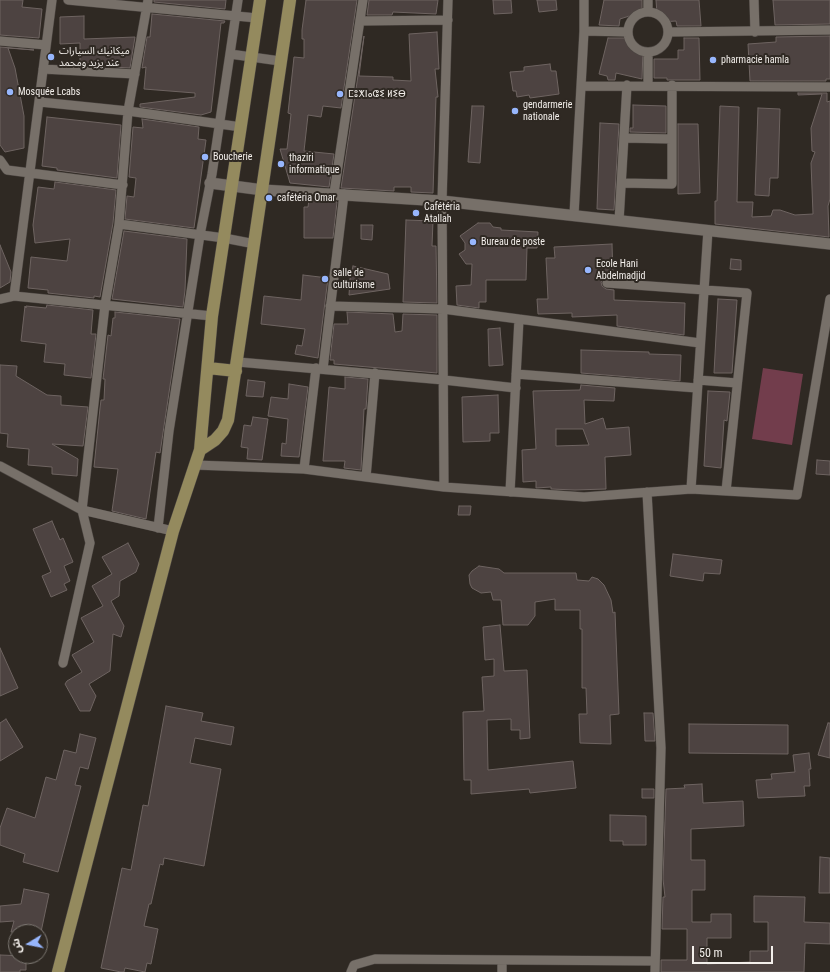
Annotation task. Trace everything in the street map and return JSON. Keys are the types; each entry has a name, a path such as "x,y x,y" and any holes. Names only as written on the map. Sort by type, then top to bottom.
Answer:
{"main road":[{"path":"58,972 173,531 200,450 212,316 260,0"},
{"path":"200,450 215,440 223,431 228,420 290,0"},
{"path":"208,368 237,366"}],"street":[{"path":"14,296 52,0"},
{"path":"68,0 148,3 257,18"},
{"path":"158,528 169,431 200,235 220,124 238,0"},
{"path":"304,469 330,306 339,193 363,0"},
{"path":"444,487 442,201 448,0"},
{"path":"574,216 582,86 584,0"},
{"path":"648,0 648,11"},
{"path":"754,0 755,32"},
{"path":"63,663 90,543 82,510 105,305 119,224 128,111 148,3"},
{"path":"648,11 662,16 666,21 669,32 666,42 662,46 648,52 637,48 632,44 628,32 631,21 635,16 648,11"},
{"path":"360,21 448,20"},
{"path":"669,32 830,30"},
{"path":"584,31 628,32"},
{"path":"0,41 46,45"},
{"path":"648,52 648,85"},
{"path":"230,54 251,55 280,61"},
{"path":"43,68 135,74"},
{"path":"619,221 628,85"},
{"path":"582,86 672,85 830,87"},
{"path":"622,183 672,184 672,85"},
{"path":"40,102 128,111 241,127"},
{"path":"624,138 672,139"},
{"path":"0,160 7,170 123,185"},
{"path":"210,183 263,190 339,193 442,201 830,244"},
{"path":"119,224 224,238 255,244"},
{"path":"691,489 708,230"},
{"path":"607,283 747,293 726,491"},
{"path":"0,299 14,296 212,316"},
{"path":"195,465 304,469 444,487 584,497 691,489 797,495 830,299"},
{"path":"330,306 443,309 700,343"},
{"path":"510,492 519,319"},
{"path":"237,366 320,368 516,388"},
{"path":"366,477 375,374"},
{"path":"516,374 698,384 737,383"},
{"path":"0,466 82,510 173,531"},
{"path":"647,492 661,748 655,972"},
{"path":"351,972 354,965 375,959 655,961"},
{"path":"502,960 502,972"}],"shaded area":[{"path":"763,368 803,374 792,445 752,439"}],"building":[{"path":"0,0 23,0 22,7 42,9 39,38 0,35"},
{"path":"154,0 226,0 225,9 154,2"},
{"name":"ⵎⵓⵅⵏⴰⵛⵉ ⵍⵉⴱ","path":"306,0 357,0 341,108 323,106 321,117 308,115 304,151 334,154 329,187 290,183 280,149 287,149 291,114 288,113 294,57 304,58 304,39 302,39 302,30"},
{"path":"369,0 438,0 436,14 393,12 392,15 367,15"},
{"path":"493,0 511,0 512,13 494,14"},
{"path":"537,0 556,0 557,10 539,12"},
{"path":"604,0 642,0 642,12 620,19 619,26 599,25"},
{"path":"656,0 699,0 701,26 677,26 676,21 661,22 660,13 657,14"},
{"path":"773,0 830,0 830,24 775,25"},
{"path":"152,14 225,21 224,23 221,23 211,112 201,115 140,107 140,104 195,97 195,93 144,89 146,67 142,68 147,37 150,37"},
{"path":"84,16 84,39 135,37 130,68 80,65 80,43 60,44 60,17"},
{"path":"437,32 439,69 435,69 438,97 436,97 433,193 411,192 411,187 394,187 394,191 341,188 364,36 359,76 393,77 393,80 411,81 409,34"},
{"path":"830,36 830,79 826,79 826,81 750,81 748,44 776,42 776,37"},
{"path":"608,38 629,38 632,47 643,49 642,79 616,73 615,80 608,80 607,76 599,74"},
{"path":"684,38 699,38 700,80 667,80 667,78 654,78 654,59 678,59 678,50 684,50"},
{"name":"Mosquée Lcabs","path":"0,47 34,50 8,48 15,68 24,116 24,148 5,152 0,145"},
{"path":"550,64 551,71 556,71 559,94 530,98 529,95 517,97 516,91 513,91 510,72 524,71 524,67"},
{"path":"798,93 827,93 827,102 830,101 830,199 828,206 829,237 715,224 720,106 739,107 737,202 753,202 752,217 771,216 773,210 780,210 795,215 813,214 811,163 815,152 812,151 811,128 822,94 798,95"},
{"path":"633,105 666,106 666,133 630,132 630,128 633,128"},
{"path":"472,106 484,106 480,163 468,162"},
{"path":"758,108 780,109 778,178 770,178 769,196 755,195"},
{"path":"47,117 121,125 117,178 57,170 57,168 42,166"},
{"path":"142,119 199,127 198,139 206,140 194,228 125,219 127,196 134,197 136,178 129,177 133,127 143,128"},
{"path":"600,123 619,124 614,210 597,209"},
{"path":"678,124 698,124 700,193 678,194"},
{"path":"55,182 116,190 113,223 100,297 94,296 94,298 48,293 48,290 28,288 31,257 67,261 70,239 35,243 33,225 38,187 54,189"},
{"path":"309,200 337,202 333,238 304,238 304,207 308,207"},
{"path":"406,220 433,221 432,246 436,246 437,303 403,302"},
{"path":"478,223 490,223 493,227 501,228 501,230 538,232 537,248 527,248 526,280 486,280 486,302 479,302 479,308 457,305 456,286 471,285 472,264 466,264 459,254 465,250 465,243 460,236"},
{"path":"361,225 373,225 372,240 361,239"},
{"path":"124,231 187,239 183,307 112,299"},
{"path":"612,244 613,277 604,278 601,282 602,286 606,289 614,290 614,300 685,303 684,335 617,326 617,315 572,317 572,313 538,314 537,299 548,299 546,258 555,258 554,247"},
{"path":"0,245 11,272 10,282 0,288"},
{"path":"731,259 741,260 741,270 730,269"},
{"path":"353,266 388,274 390,289 349,295"},
{"path":"303,275 328,278 318,358 295,354 297,345 302,346 305,329 261,324 264,296 301,300"},
{"path":"718,299 737,300 732,373 714,373"},
{"path":"47,305 93,310 91,334 96,334 91,378 64,375 65,364 44,362 46,344 21,341 25,306 26,308 26,306 46,308"},
{"path":"115,312 180,319 160,453 156,452 146,519 112,511 118,469 94,467 101,400 104,400 105,379 103,379 108,335 111,336"},
{"path":"347,312 393,314 395,332 402,331 403,314 437,315 437,373 334,364 334,360 330,360 334,324 348,324"},
{"path":"500,328 503,365 489,366 488,329"},
{"path":"581,350 649,352 649,354 681,355 680,381 581,373"},
{"path":"0,365 17,366 16,376 47,395 61,396 61,405 88,407 83,446 52,444 78,459 77,476 52,474 52,467 28,465 29,449 7,447 8,434 0,433"},
{"path":"345,377 368,379 366,409 364,409 361,470 344,468 345,461 323,461 329,387 345,389"},
{"path":"248,380 265,382 263,397 246,396"},
{"path":"289,384 308,387 299,457 281,456 282,443 286,444 288,419 268,416 271,397 288,399"},
{"path":"581,385 615,388 614,401 584,400 585,424 603,418 606,429 629,427 631,455 605,457 606,489 575,490 551,489 551,487 536,488 536,481 523,482 522,450 536,449 533,391 580,390","holes":["556,429 583,429 589,445 556,446"]},
{"path":"708,391 730,392 727,421 724,420 721,468 704,466"},
{"path":"498,395 499,433 490,433 490,441 463,442 462,397"},
{"path":"253,417 268,419 262,460 247,459 248,448 241,447 244,425 251,426"},
{"path":"817,460 830,461 830,475 816,474"},
{"path":"459,506 471,506 470,515 458,515"},
{"path":"52,521 60,540 63,538 73,562 64,566 70,581 64,584 67,590 51,597 42,576 51,572 33,529"},
{"path":"128,543 139,564 136,572 120,581 119,596 111,601 124,626 121,637 113,634 110,671 89,684 96,696 90,711 80,711 65,684 67,681 82,672 72,655 94,642 81,618 103,606 92,586 112,574 102,557"},
{"path":"673,554 722,560 720,574 704,573 703,581 670,576"},
{"path":"479,566 499,569 504,573 576,573 577,580 589,581 592,577 598,579 604,585 611,600 613,613 615,612 619,714 610,715 611,744 580,743 579,714 587,714 586,688 582,688 582,629 580,629 580,610 555,610 555,599 535,602 535,616 528,625 503,625 501,600 493,600 491,592 481,593 472,588 470,584 469,575"},
{"path":"500,625 504,671 527,670 530,738 520,739 520,730 511,730 511,719 487,720 488,770 573,761 576,788 530,793 529,789 471,794 471,780 464,780 463,712 484,711 482,677 494,676 494,659 485,660 483,627"},
{"path":"0,648 18,688 0,696"},
{"path":"166,706 203,713 201,721 234,727 231,745 195,738 190,763 221,769 204,866 164,858 163,865 160,864 151,904 149,904 144,926 158,929 151,964 147,963 145,972 125,968 124,972 121,972 101,968 122,868 131,870 143,805 148,806"},
{"path":"644,713 653,713 655,741 645,741"},
{"path":"6,719 23,747 0,761 0,723"},
{"path":"828,723 830,723 830,758 818,755"},
{"path":"689,724 788,725 788,754 689,753"},
{"path":"80,734 96,738 88,769 80,767 75,785 81,786 58,872 23,862 25,854 0,845 0,828 7,808 35,818 46,777 56,780 64,750 76,753"},
{"path":"809,753 811,769 809,769 810,786 804,786 805,796 758,798 756,780 772,779 771,774 795,772 793,755"},
{"path":"702,784 703,803 743,801 744,826 691,829 691,860 705,860 705,890 692,890 692,922 711,922 711,914 731,914 731,938 707,938 707,964 750,962 750,951 768,951 768,922 754,922 754,896 805,897 804,922 830,923 830,944 805,943 804,972 661,972 661,960 687,960 687,929 662,929 663,897 665,897 663,879 666,789 685,788 684,785"},
{"path":"642,789 654,789 654,798 642,798"},
{"path":"610,815 646,816 646,845 623,845 623,841 610,841"},
{"path":"820,857 830,858 830,893 819,893"},
{"path":"24,889 49,894 43,924 13,924 14,921 0,922 0,906 21,904"},
{"path":"0,955 8,955 8,964 26,964 26,970 20,970 20,972 0,972"}],"place":[{"name":"ميكانيك السيارات عند يزيد ومحمد","path":"51,57"},
{"name":"pharmacie hamla","path":"713,60"},
{"name":"Mosquée Lcabs","path":"10,92"},
{"name":"ⵎⵓⵅⵏⴰⵛⵉ ⵍⵉⴱ","path":"340,94"},
{"name":"gendarmerie nationale","path":"515,111"},
{"name":"Boucherie","path":"205,157"},
{"name":"thaziri informatique","path":"281,164"},
{"name":"cafétéria Omar","path":"269,198"},
{"name":"Cafétéria Atallah","path":"416,213"},
{"name":"Bureau de poste","path":"473,242"},
{"name":"Ecole Hani Abdelmadjid","path":"588,270"},
{"name":"salle de culturisme","path":"325,279"}]}
